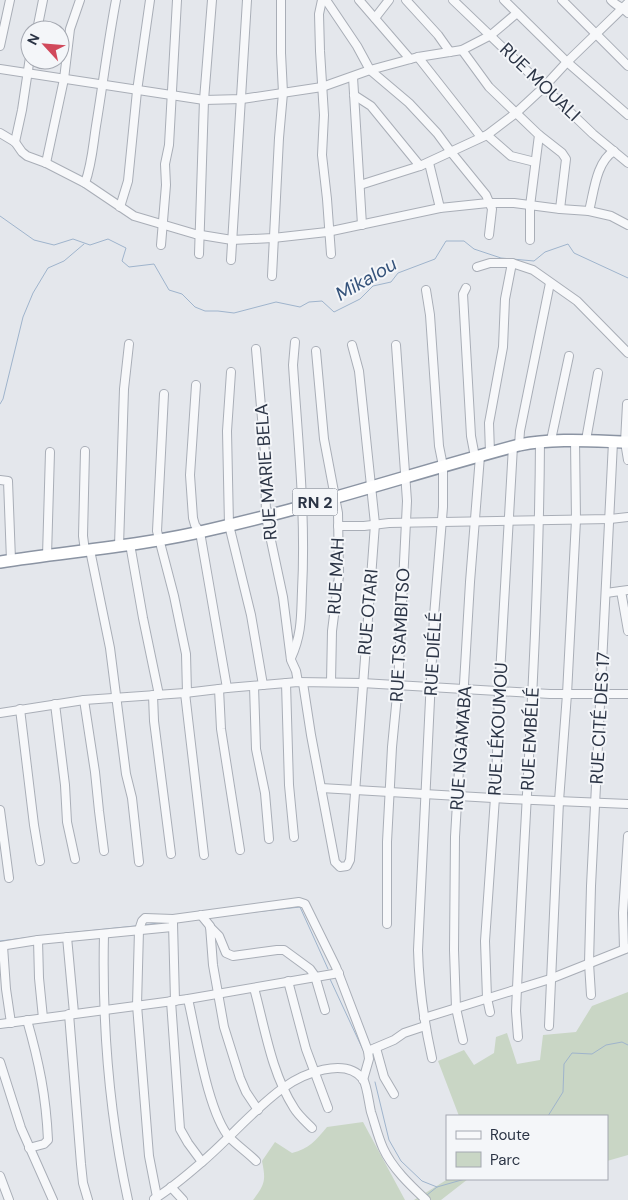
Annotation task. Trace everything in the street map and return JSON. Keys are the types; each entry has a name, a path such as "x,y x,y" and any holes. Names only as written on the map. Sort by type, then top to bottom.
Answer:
{"highway":[{"name":"RN 2","path":"5,561 159,541 200,532 266,517 516,446 546,441 622,442"}],"street":[{"path":"0,46 10,0"},
{"path":"39,20 43,0"},
{"path":"46,163 64,79 70,29 80,0"},
{"path":"85,183 90,166 116,0"},
{"path":"120,207 128,182 137,91 150,0"},
{"path":"161,245 164,224 165,164 169,145 178,0"},
{"path":"199,254 202,196 200,178 208,26 212,0"},
{"path":"231,260 247,0"},
{"path":"272,276 283,93 281,0"},
{"path":"322,0 320,14 324,115 322,156 331,254"},
{"path":"326,0 370,70 409,103 437,133 486,195 492,205 489,235"},
{"path":"359,0 410,59"},
{"path":"375,18 389,0"},
{"path":"406,0 438,35 450,52"},
{"name":"RUE MOUALI","path":"453,0 593,134 628,163"},
{"path":"504,0 567,62 628,115"},
{"path":"562,0 628,66"},
{"path":"610,0 615,5 626,8"},
{"path":"360,185 429,163 484,136 516,113 595,34 626,8"},
{"path":"0,70 204,100 242,99 322,87 370,70 410,59 462,50 491,35 517,13"},
{"path":"462,50 489,86 539,135 562,152 566,159 560,210"},
{"path":"418,57 484,136 511,156 535,162"},
{"path":"15,142 29,70"},
{"path":"353,77 362,224"},
{"path":"354,95 371,106 420,166"},
{"path":"0,133 15,142 27,156 46,163 85,183 134,216 200,234 232,240 329,232 440,208 490,203 514,203 560,210 589,211 611,216 628,226"},
{"path":"530,240 530,206 539,135"},
{"path":"589,211 599,172 606,158 614,151"},
{"path":"429,163 440,208"},
{"path":"482,455 504,347 505,299 512,262"},
{"path":"477,267 490,263 512,262 526,267 577,301 628,353"},
{"name":"RUE LÉKOUMOU","path":"490,1012 487,998 485,941 499,692 516,446 550,283"},
{"name":"RUE NGAMABA","path":"462,1040 456,1008 454,890 470,582 482,455 471,436 463,294 466,288"},
{"name":"RUE DIÉLÉ","path":"426,290 430,315 439,446 443,466 442,523 430,688 418,950 424,1022 432,1058"},
{"path":"291,660 300,631 303,573 302,506 293,365 295,342"},
{"path":"129,344 124,389 124,545 143,618 156,695 154,721 171,854"},
{"name":"RUE TSAMBITSO","path":"387,924 386,867 406,522 405,477 396,345"},
{"name":"RUE OTARI","path":"335,862 340,867 344,867 347,866 350,860 375,524 359,371 352,346"},
{"name":"RUE MARIE BELA","path":"256,349 265,453 266,517 283,597 291,660 301,682 335,862"},
{"name":"RUE MAH","path":"316,351 324,439 335,496 338,526 339,576 332,631 330,682"},
{"name":"RUE EMBÉLÉ","path":"518,1037 516,1011 540,521 546,441 569,356"},
{"path":"231,372 227,431 230,525 251,615 263,685"},
{"path":"548,1026 580,440 598,373"},
{"path":"196,385 190,475 194,518 195,525 200,532 223,688 221,729 240,850"},
{"path":"164,394 157,519 159,541 174,596 186,654 186,693 204,855"},
{"path":"628,404 622,442 628,460"},
{"name":"RUE CITÉ DES 17","path":"590,995 591,886 610,519 622,442"},
{"path":"85,451 84,536 110,648 126,774 132,798 139,862"},
{"path":"47,556 50,452"},
{"path":"0,480 8,481 5,561"},
{"path":"338,526 406,522 540,521 628,517"},
{"path":"606,593 624,591 628,631"},
{"path":"0,712 84,700 117,699 301,682 362,683 533,694 628,694"},
{"path":"286,683 289,785 294,837"},
{"path":"254,686 256,749 265,793 270,839"},
{"path":"84,700 104,851"},
{"path":"55,704 65,785 67,822 75,859"},
{"path":"20,709 40,861"},
{"path":"321,788 628,804"},
{"path":"0,810 9,878"},
{"path":"426,1200 398,1171 383,1148 370,1110 363,1080 372,1050 394,1040 424,1022 456,1008 550,979 626,949 628,836"},
{"path":"155,1199 137,1005 139,930 145,918 173,919 301,902 306,906 384,1077 394,1094"},
{"path":"201,915 219,936 226,953 233,956 284,950 310,969 315,976 325,1010"},
{"path":"173,919 173,1001 180,1129 202,1162"},
{"path":"11,1023 1,946 38,940 172,927"},
{"path":"210,927 217,994 224,1027 246,1092 258,1110"},
{"path":"104,934 104,1010 113,1123 128,1200"},
{"path":"67,937 81,1164 83,1183 88,1200"},
{"path":"38,940 42,1018"},
{"path":"0,1024 188,999 338,973"},
{"path":"288,981 306,1049 328,1108"},
{"path":"254,988 272,1061 283,1088 295,1110 312,1128"},
{"path":"188,999 215,1112 230,1137 256,1161"},
{"path":"27,1020 44,1084 48,1140 44,1144 29,1148"},
{"path":"0,1062 14,1110 53,1200"},
{"path":"155,1199 202,1162 283,1088 301,1077 339,1067 354,1072 363,1080"},
{"path":"0,1176 9,1200"},
{"path":"171,1187 183,1200"}],"green space":[{"path":"628,992 628,1155 608,1161 608,1115 459,1115 438,1061 464,1050 474,1065 494,1053 496,1037 507,1033 517,1064 540,1060 543,1035 576,1032 592,1006"},
{"path":"363,1122 405,1200 253,1200 264,1182 262,1161 275,1142 292,1153 308,1146 327,1127"},
{"path":"446,1180 467,1180 441,1200 414,1200"}],"waterway":[{"name":"Mikalou","path":"0,216 34,240 54,245 73,239 90,245 108,239 126,248 122,261 129,267 154,264 169,290 182,294 195,307 205,311 234,313 276,302 300,307 309,302 322,301 334,312 360,299 373,286 391,282 398,273 435,259 446,241 464,241 474,249 501,258 534,261 545,252 568,244 574,253 628,278"},
{"path":"0,404 3,399 23,317 33,293 48,268 64,261 84,244"},
{"path":"236,914 300,907 328,969"},
{"path":"145,925 164,922"},
{"path":"68,933 135,926"},
{"path":"0,941 32,937"},
{"path":"330,979 364,1052"},
{"path":"549,1115 563,1092 564,1064 572,1053 592,1054 606,1045 622,1042 628,1045"},
{"path":"375,1082 389,1140 401,1161 422,1181 437,1187"},
{"path":"427,1195 437,1187 462,1180"}]}
